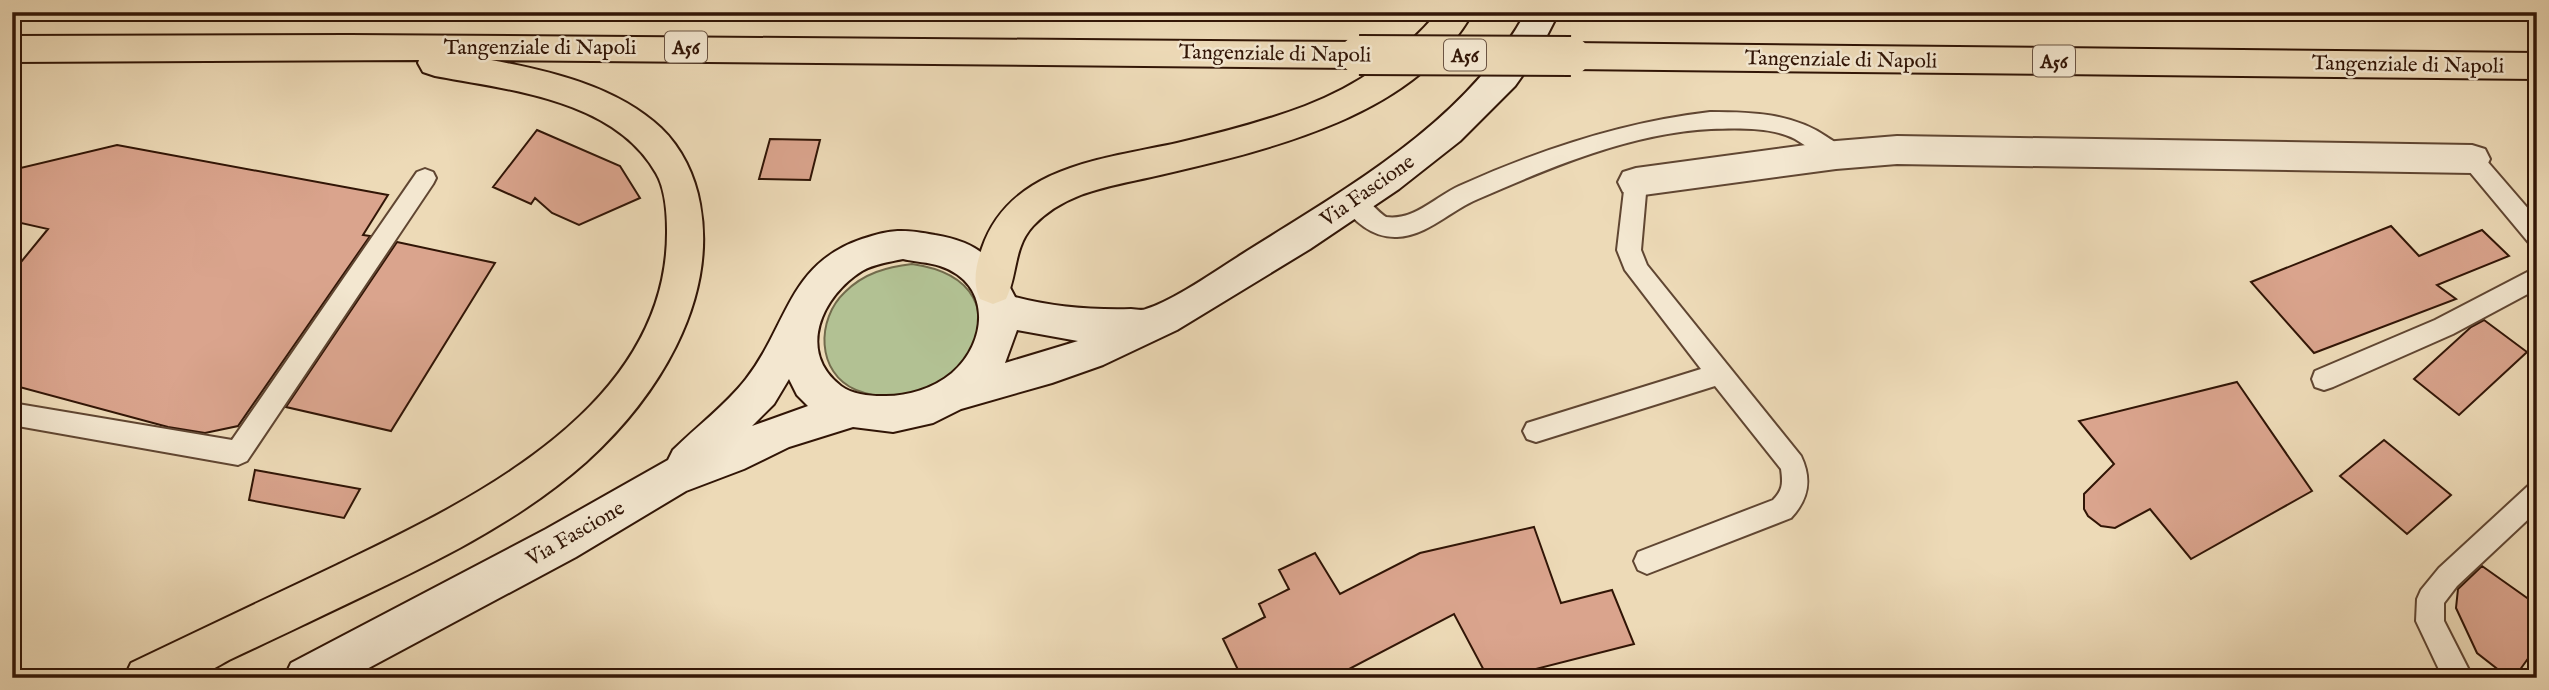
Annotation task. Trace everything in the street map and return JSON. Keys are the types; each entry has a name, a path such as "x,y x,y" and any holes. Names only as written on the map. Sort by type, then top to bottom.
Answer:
{"highway":[{"path":"996,299 996,254 1008,229 1031,204 1056,188 1273,131 1315,117 1356,98 1409,63 1435,42 1457,12"},
{"path":"146,678 334,589 499,503 548,469 622,396 650,356 671,319 682,278 686,233 681,197 671,167 654,144 626,120 590,101 525,81 347,46"},
{"name":"Tangenziale di Napoli","path":"12,49 347,46 824,47 2537,66"}],"main road":[{"name":"Via Fascione","path":"957,393 1048,368 1106,347 1209,295 1353,201 1455,125 1506,71 1526,45 1543,12"},
{"path":"1636,182 1836,155 1898,150 2472,159"},
{"path":"672,477 721,433 760,392 798,327 807,302 824,279 847,262 874,250 904,244 932,245 958,253 979,268 996,299 999,332 991,354 957,393 932,406 905,414 878,415 852,410 826,398 807,378 798,354 798,327"},
{"name":"Via Fascione","path":"996,299 1034,320 1096,327 1152,324"},
{"name":"Via Fascione","path":"306,678 561,543 672,477 730,456 780,432 852,410"}],"lane":[{"path":"1353,201 1372,222 1381,227 1404,226 1461,195 1557,155 1652,128 1718,121 1766,122 1793,128 1836,155"},
{"path":"2472,159 2537,236"},
{"path":"12,414 238,453 425,178"},
{"path":"1636,182 1629,250 1637,270 1792,464 1797,480 1794,498 1782,509 1647,561"},
{"path":"2324,379 2444,327 2537,277"},
{"path":"1536,431 1719,374"},
{"path":"2459,678 2444,654 2430,621 2431,599 2448,577 2537,494"}],"green space":[{"path":"912,264 952,277 973,297 979,323 971,349 952,373 926,390 893,397 856,390 843,382 827,359 825,330 829,316 836,303 852,285 885,269"}],"building":[{"path":"537,130 620,166 640,198 579,225 552,213 535,198 531,204 493,187"},
{"path":"770,139 820,140 810,180 759,179"},
{"path":"117,145 388,195 363,235 370,236 238,426 205,433 168,427 12,385 12,273 48,229 12,221 12,170"},
{"path":"2391,226 2419,256 2482,230 2509,256 2437,285 2456,299 2314,353 2251,282"},
{"path":"397,242 495,263 391,431 286,407"},
{"path":"2484,320 2527,352 2459,415 2414,379 2471,327"},
{"path":"2237,382 2312,491 2191,559 2150,509 2115,528 2101,526 2088,516 2084,509 2084,494 2114,464 2079,421"},
{"path":"2384,440 2451,495 2407,534 2340,476"},
{"path":"255,470 360,489 344,518 249,500"},
{"path":"1534,527 1561,603 1612,590 1634,644 1500,678 1488,678 1454,614 1332,678 1242,678 1223,639 1265,617 1259,604 1289,589 1279,570 1315,553 1340,594 1420,553"},
{"path":"2482,566 2537,605 2537,646 2514,678 2509,678 2477,653 2456,608 2458,589"}]}
